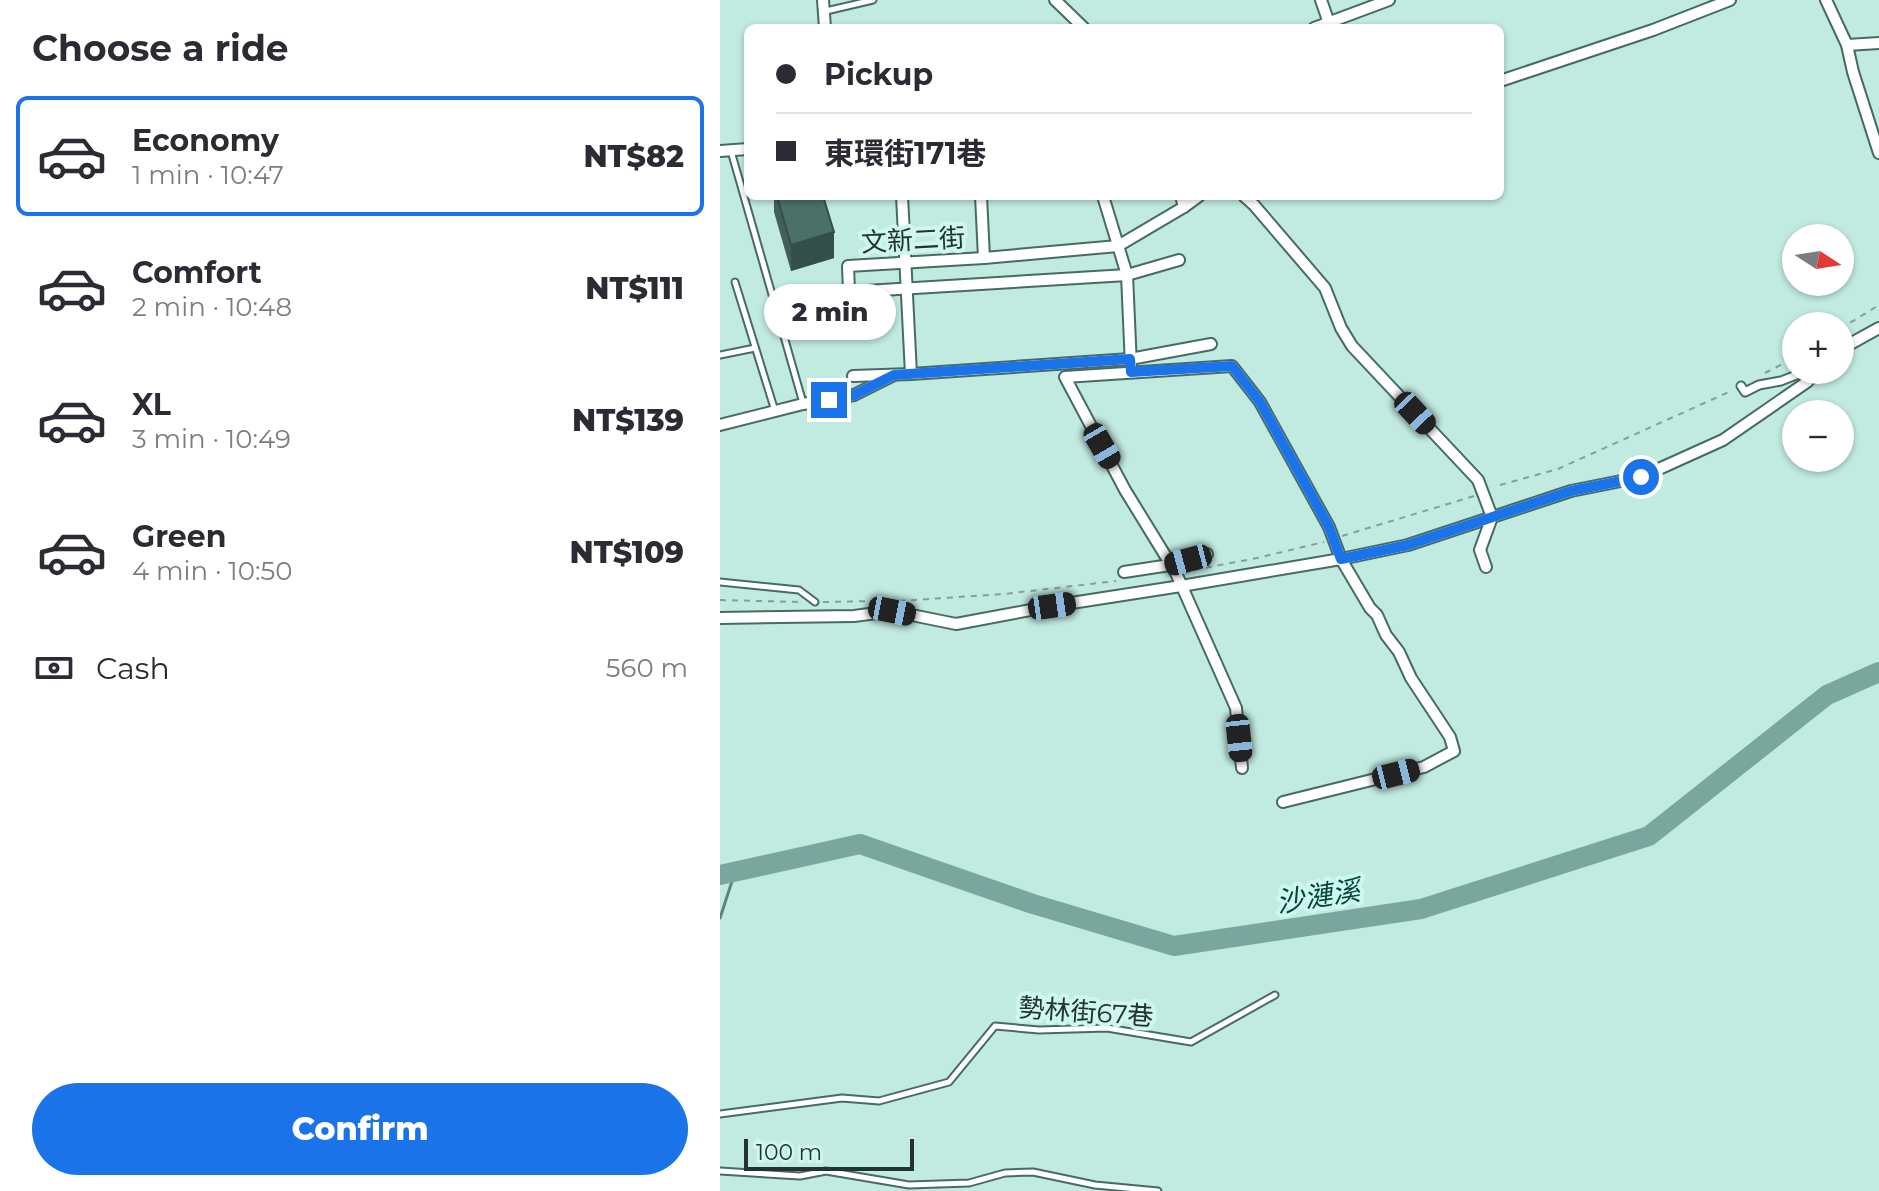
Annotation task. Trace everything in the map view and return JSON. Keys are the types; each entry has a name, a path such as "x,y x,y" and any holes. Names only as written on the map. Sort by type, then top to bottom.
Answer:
{"street":[{"path":"1055,0 1080,24"},
{"path":"1321,0 1329,23"},
{"path":"1326,24 1389,0"},
{"path":"1504,80 1653,30 1730,0"},
{"path":"1826,0 1847,45 1879,153"},
{"path":"1847,45 1879,43"},
{"path":"902,200 911,374"},
{"path":"981,200 984,258"},
{"path":"1104,200 1127,275 1131,372"},
{"path":"1248,200 1325,288 1352,346 1478,480 1492,517 1480,550 1486,567"},
{"name":"文新二街","path":"1179,260 1127,275 849,292 848,266 1118,246 1182,202"},
{"path":"1854,342 1879,328"},
{"path":"853,376 1130,359 1211,344"},
{"path":"1242,768 1236,708 1181,586 1065,377 1232,366 1260,402 1329,527 1341,559 1399,652 1411,678 1450,737 1454,751 1424,767 1283,802"},
{"path":"720,425 854,395 894,375"},
{"path":"1741,386 1745,392 1759,385 1782,381"},
{"path":"720,618 854,616 892,611 956,624 1408,545 1571,491 1641,477 1723,440 1804,384"},
{"path":"1121,576 1173,569 1207,554"}],"lane":[{"path":"824,6 873,0"},
{"path":"725,150 803,404"},
{"path":"735,282 775,411"},
{"path":"720,355 755,348"},
{"path":"720,582 799,590 815,602"},
{"name":"勢林街67巷","path":"720,1114 842,1098 879,1101 949,1082 995,1026 1039,1030 1107,1028 1191,1042 1275,995"},
{"path":"720,1171 800,1176 826,1171 909,1185 969,1183 1005,1173 1033,1172 1095,1185 1158,1191"}],"path":[{"path":"1854,320 1879,305"},
{"path":"1500,485 1558,469 1782,364"},
{"path":"1342,536 1483,493"},
{"path":"1173,569 1257,558 1325,542"},
{"path":"901,601 1004,594 1121,576"},
{"path":"720,600 887,601"}],"building":[{"path":"778,200 824,200 834,232 791,245"}],"waterway":[{"name":"沙漣溪","path":"720,875 860,844 1033,904 1174,946 1421,909 1649,836 1827,695 1879,672"},
{"path":"720,918 735,872"}],"route":[{"path":"829,400 854,395 894,375 1130,359 1131,372 1232,366 1260,402 1329,527 1341,559 1408,545 1571,491 1641,477"}]}
